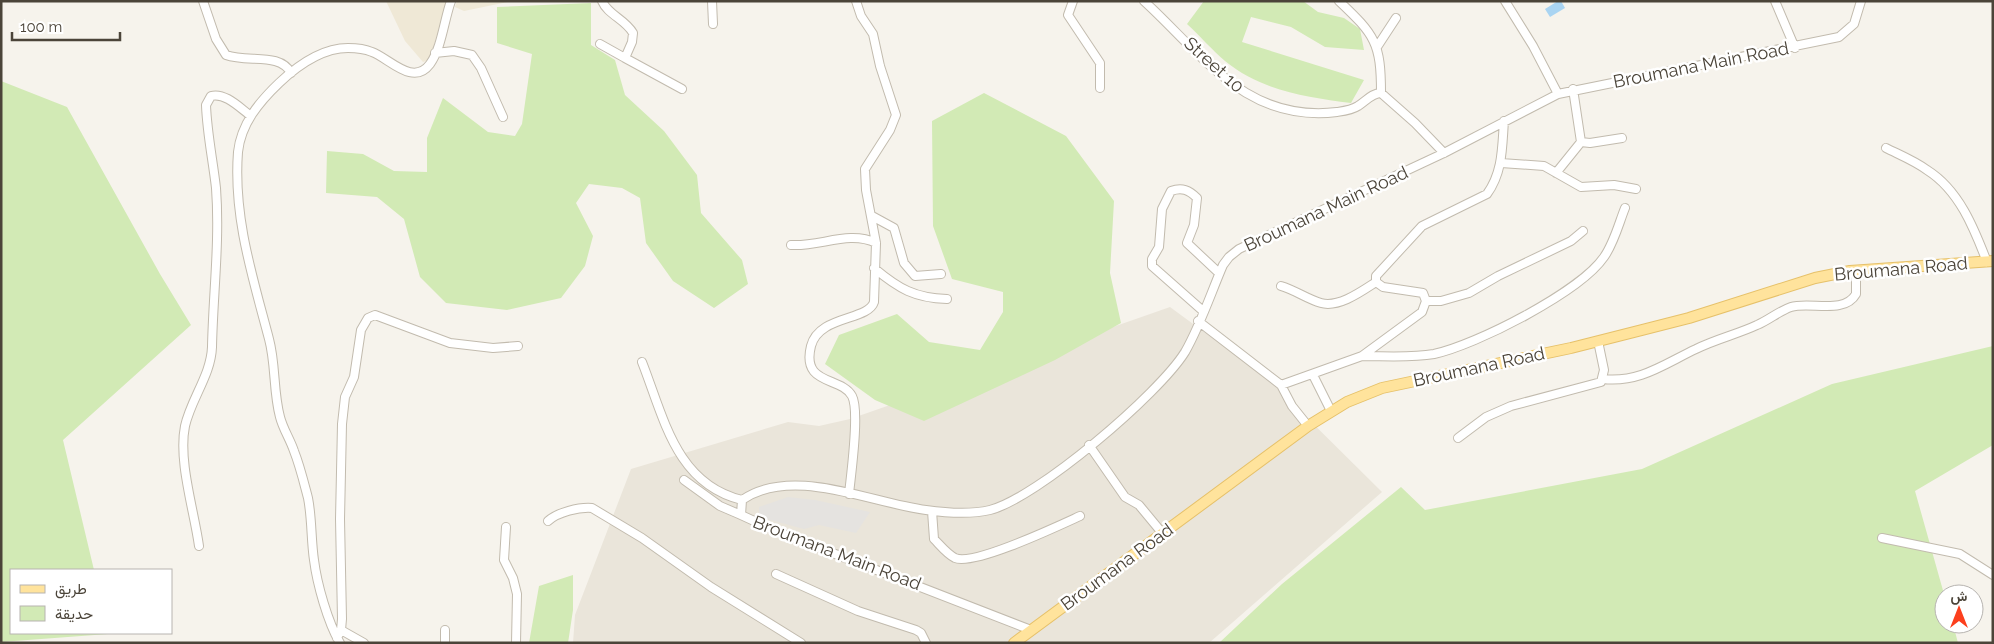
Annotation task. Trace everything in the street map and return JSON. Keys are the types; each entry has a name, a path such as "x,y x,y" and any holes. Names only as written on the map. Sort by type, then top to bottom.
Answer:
{"main road":[{"name":"Broumana Road","path":"1031,630 1308,426 1347,402 1382,388 1598,341 1689,318 1815,278 1856,270 1990,262"},
{"path":"1014,643 1031,630"}],"street":[{"path":"203,1 216,39 226,55 247,60 276,60 287,66 291,73"},
{"path":"339,637 314,563 308,500 294,450 279,415 276,371 269,339 258,304 244,236 239,206 238,152 241,134 251,116 291,73 317,56 341,49 372,52 403,71 416,72 428,66 435,53 451,1"},
{"path":"602,1 607,10 620,19 633,33 632,42 625,58"},
{"path":"712,1 714,24"},
{"path":"849,494 856,416 855,402 851,393 821,378 814,372 810,361 812,345 816,336 840,320 871,309 874,302 876,242 866,190 865,169 890,130 896,115 880,66 874,34 861,16 856,1"},
{"path":"1073,1 1068,15 1100,63 1100,88"},
{"name":"Street 10","path":"1144,1 1230,84 1244,93 1273,106 1308,113 1337,112 1358,107 1373,95 1381,93"},
{"path":"1339,1 1368,28 1377,47 1380,61 1381,93 1415,122 1444,153"},
{"path":"1505,1 1533,46 1558,94"},
{"path":"1775,1 1795,48"},
{"name":"Broumana Main Road","path":"1031,630 776,531 741,515 742,500 768,487 794,484 932,511 964,513 990,510 1018,499 1089,445 1158,386 1186,350 1219,273 1229,257 1239,249 1444,153 1558,94 1795,48 1839,37 1854,24 1861,1"},
{"path":"1377,47 1396,18"},
{"path":"600,44 682,89"},
{"path":"435,53 454,51 472,55 481,68 503,117"},
{"path":"1556,172 1581,142 1573,90"},
{"path":"199,546 184,455 185,428 195,394 206,372 212,349 216,189 206,105 211,96 219,95 251,116"},
{"path":"1376,282 1376,276 1422,226 1487,194 1498,176 1501,163 1504,121"},
{"path":"1581,142 1590,143 1622,138"},
{"path":"1886,148 1927,170 1953,194 1975,229 1990,262"},
{"path":"1501,163 1538,164 1581,187 1614,185 1636,189"},
{"path":"1202,311 1152,266 1152,259 1159,247 1160,218 1171,191 1180,188 1192,192 1197,198 1194,225 1187,244 1219,273"},
{"path":"1362,356 1444,352 1518,319 1568,292 1603,258 1625,208"},
{"path":"872,216 894,228 908,271 915,276 941,274"},
{"path":"1426,301 1441,301 1469,292 1571,241 1583,231"},
{"path":"791,244 807,245 851,237 862,237 876,242"},
{"path":"874,268 890,282 914,295 947,299"},
{"path":"1458,438 1486,417 1511,406 1590,386 1603,379 1629,379 1648,374 1695,349 1759,325 1793,306 1824,306 1848,302 1856,294 1856,270"},
{"path":"1281,286 1329,304 1360,292 1376,282"},
{"path":"1281,385 1362,356 1422,312 1426,301 1423,293 1383,287 1376,282"},
{"path":"339,637 342,424 345,397 354,377 362,326 368,318 375,315 450,343 493,348 518,346"},
{"path":"1198,321 1281,385 1292,406 1308,426"},
{"path":"1598,341 1604,370 1603,379"},
{"path":"642,362 675,447 683,460 716,492 742,500"},
{"path":"1313,375 1331,411"},
{"path":"1089,445 1125,498 1139,506 1163,534"},
{"path":"684,480 720,506 741,515"},
{"path":"548,521 553,516 592,508 642,538 711,587 801,643"},
{"path":"932,511 934,539 955,558 967,559 1016,544 1080,516"},
{"path":"506,527 504,560 516,586 516,643"},
{"path":"1882,538 1960,554 1993,575"},
{"path":"776,574 858,611 916,630 922,633 926,643"},
{"path":"445,630 445,643"},
{"path":"339,637 364,643"}],"shaded area":[{"path":"386,1 448,1 429,60 423,62 405,41"},
{"path":"457,1 512,1 464,11 455,7"},
{"path":"1170,307 1268,379 1382,492 1209,643 573,643 575,615 631,469 788,422 819,426 850,419"},
{"path":"788,497 815,500 870,512 856,533 819,525 804,529 759,517 759,507"}],"green space":[{"path":"1204,1 1303,1 1318,12 1344,18 1360,29 1364,50 1325,47 1291,27 1251,17 1242,42 1364,80 1351,103 1285,91 1269,86 1239,71 1220,57 1187,24"},
{"path":"591,3 591,45 615,60 625,95 664,131 697,175 701,213 742,260 748,284 714,308 673,281 646,243 640,198 622,188 589,184 576,203 593,236 585,266 561,298 507,310 446,303 420,277 404,219 377,197 326,193 327,151 363,154 394,171 427,172 427,138 443,98 488,132 515,136 522,124 532,54 497,43 497,7"},
{"path":"1,81 67,107 160,274 191,325 63,440 94,569 10,569 10,634 108,634 1,642"},
{"path":"984,93 1066,136 1114,201 1110,273 1121,323 1055,360 924,421 875,400 825,364 839,335 897,314 929,342 980,350 1003,312 1003,292 952,279 933,226 932,121"},
{"path":"1993,346 1993,445 1915,491 1941,584 1934,584 1934,634 1956,634 1958,643 1219,643 1282,584 1401,487 1425,510 1642,469 1832,384"},
{"path":"573,575 573,610 568,643 529,643 539,586"}],"water":[{"path":"1561,1 1565,8 1550,17 1545,9"}]}
